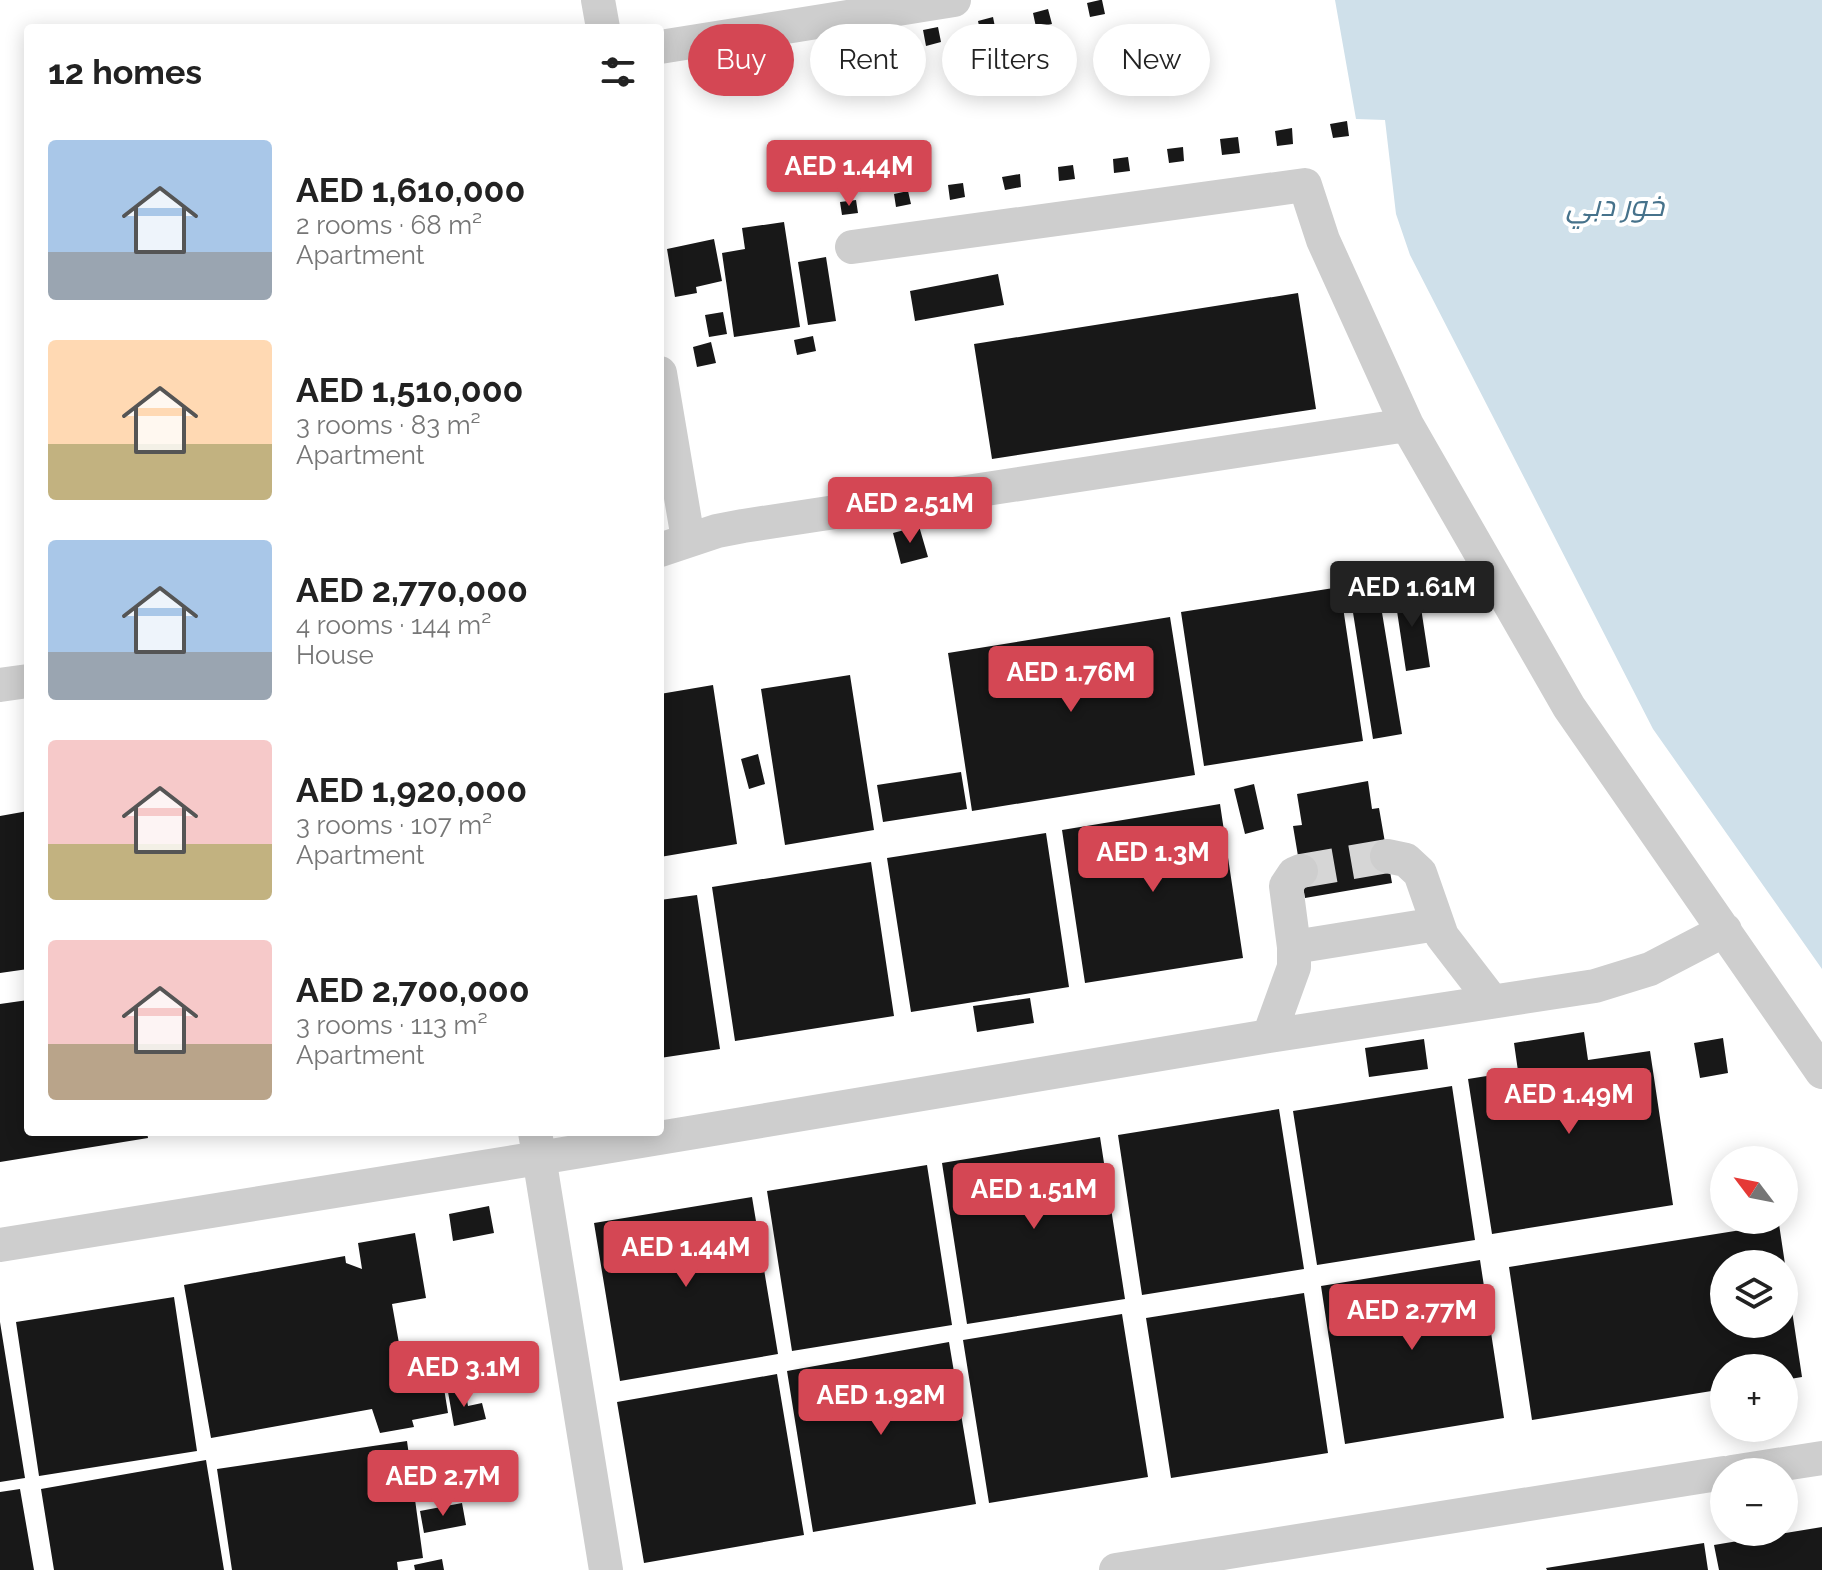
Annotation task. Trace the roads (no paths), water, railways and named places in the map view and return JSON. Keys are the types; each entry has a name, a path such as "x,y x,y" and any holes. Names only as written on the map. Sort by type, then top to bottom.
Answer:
{"lane":[{"path":"598,0 602,24"},
{"path":"664,46 954,0"},
{"path":"852,247 1305,185 1323,240 1407,425 1569,707 1822,1072"},
{"path":"664,422 674,544 743,526 1407,425"},
{"path":"0,685 24,682"},
{"path":"1387,856 1406,860 1420,873 1448,946 1492,1001"},
{"path":"1269,1036 1292,976 1294,947 1285,893 1289,880 1301,871"},
{"path":"1294,947 1437,924"},
{"path":"664,1126 1595,986 1632,976 1725,930"},
{"path":"0,1245 597,1136"},
{"path":"537,1145 606,1570"},
{"path":"1798,1462 1822,1458"},
{"path":"1116,1570 1710,1475"}],"water":[{"name":"خور دبي","path":"1335,0 1822,0 1822,969 1653,729 1410,255 1396,214 1385,120 1356,119"}],"tunnel":[{"path":"1301,871 1387,856"}]}
